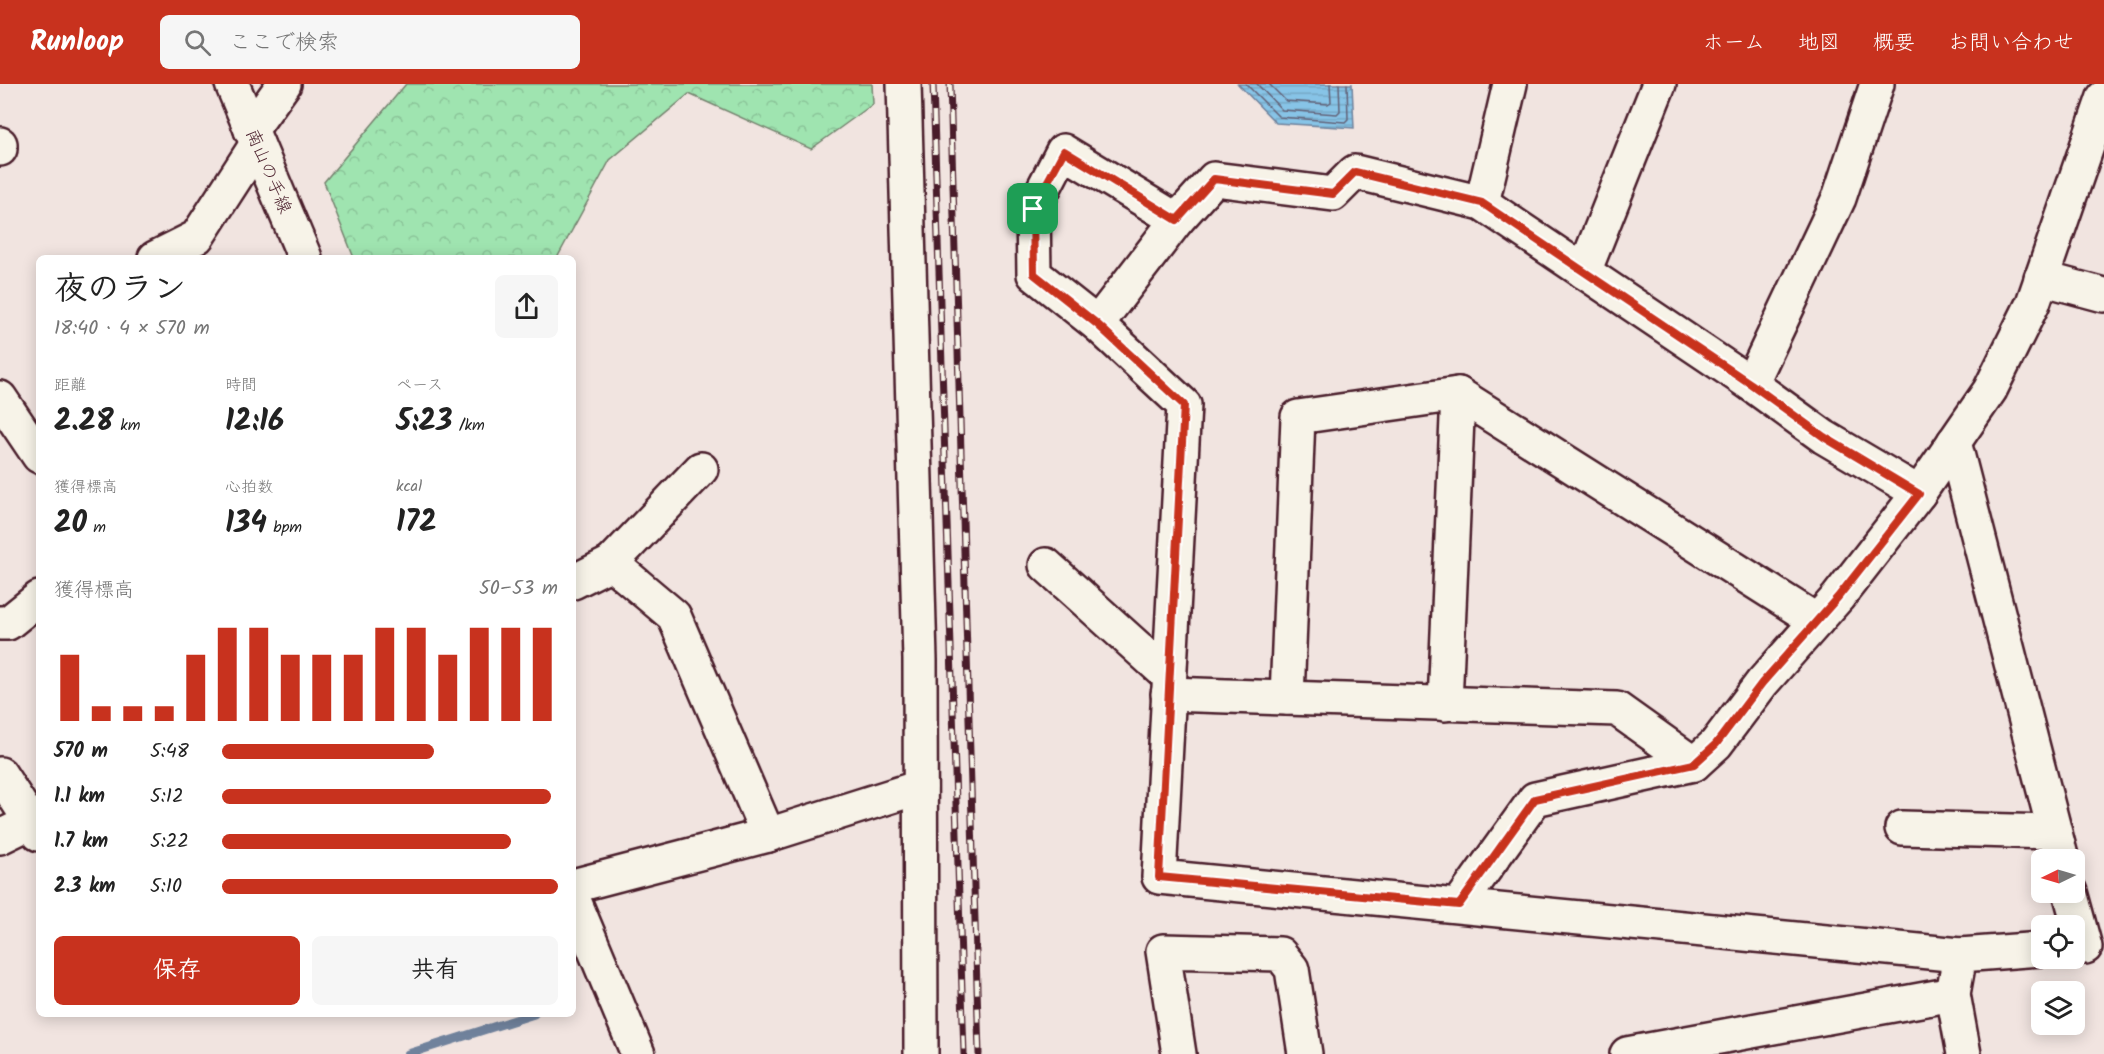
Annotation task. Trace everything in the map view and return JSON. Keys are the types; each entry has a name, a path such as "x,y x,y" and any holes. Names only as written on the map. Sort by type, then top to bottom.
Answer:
{"street":[{"name":"南山の手線","path":"232,84 304,255"},
{"path":"161,255 197,237 284,84"},
{"path":"904,84 920,660 921,1054"},
{"path":"1482,203 1510,84"},
{"path":"1584,272 1659,84"},
{"path":"1751,384 1839,198 1877,84"},
{"path":"1459,905 1535,799 1694,764 1716,744 1762,683 1817,621 1919,494 1990,390 2033,303 2104,97"},
{"path":"0,144 0,149"},
{"path":"1177,220 1064,151 1033,209 1034,274 1097,324 1184,405 1159,877 1960,955 2031,951"},
{"path":"1097,324 1177,220 1214,179 1333,194 1355,172 1482,203 1751,384 1824,437 1919,494"},
{"path":"2041,278 2104,295"},
{"path":"1287,698 1298,417 1458,394 1817,621"},
{"path":"1445,704 1458,394"},
{"path":"0,398 36,452"},
{"path":"1902,828 2058,846 1954,442"},
{"path":"576,581 611,564 701,469"},
{"path":"611,564 674,616 768,835"},
{"path":"1046,565 1169,685 1287,698 1617,709 1694,764"},
{"path":"0,623 8,623 36,600"},
{"path":"0,774 36,823"},
{"path":"576,885 768,835 920,786"},
{"path":"0,837 36,824"},
{"path":"2074,903 2088,947"},
{"path":"576,905 638,1054"},
{"path":"1179,1054 1163,951 1280,954 1292,969 1305,1054"},
{"path":"1960,955 1953,994 1964,1054"},
{"path":"1638,1053 1953,994"}],"green space":[{"path":"406,84 872,84 873,104 811,149 689,94 610,160 559,255 353,255 324,182"}],"water":[{"path":"1238,84 1352,84 1354,128 1276,123"}],"waterway":[{"path":"408,1054 525,1017"}],"railway":[{"path":"933,84 964,1054"},
{"path":"950,84 979,1054"}],"route":[{"path":"1064,151 1177,220 1214,179 1333,194 1355,172 1482,203 1751,384 1824,437 1919,494 1838,597 1762,683 1716,744 1694,764 1535,799 1459,905 1159,877 1184,405 1097,324 1034,274 1033,209 1064,151"}]}
